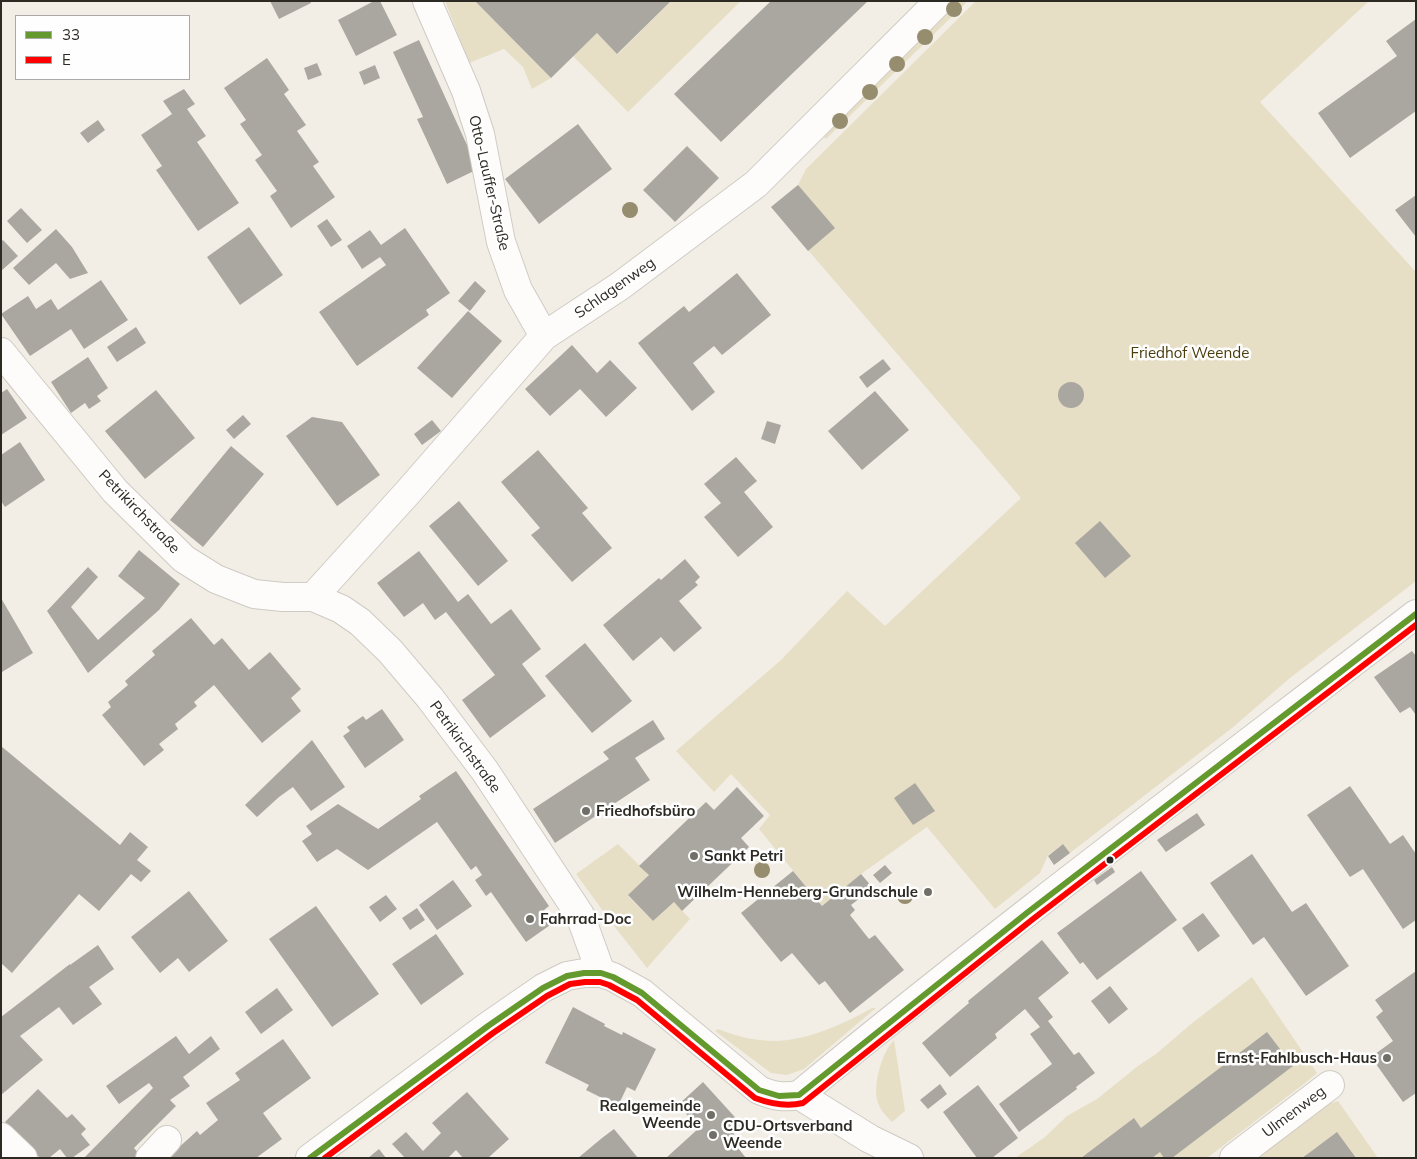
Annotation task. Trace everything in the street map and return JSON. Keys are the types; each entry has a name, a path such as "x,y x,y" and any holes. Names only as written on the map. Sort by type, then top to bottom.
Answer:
{"street":[{"name":"Otto-Lauffer-Straße","path":"427,1 466,91 480,134 500,242 518,290 544,336"},
{"name":"Schlagenweg","path":"313,597 409,492 544,336 620,286 756,184 939,1"},
{"name":"Petrikirchstraße","path":"1,352 115,491 184,559 216,579 254,594 283,597 313,597 341,608 360,622 390,651 430,698 485,771 580,916 601,974"},
{"path":"310,1158 488,1026 543,988 568,976 584,973 613,977 642,993 759,1090 774,1096 788,1097 799,1095 907,1006 1416,614"},
{"name":"Ulmenweg","path":"1234,1158 1330,1085"},
{"path":"799,1095 870,1139 909,1158"},
{"path":"1,1136 23,1158"}],"green space":[{"path":"445,1 475,1 551,78 532,89 523,67 504,49 469,63"},
{"path":"671,1 741,1 628,112 573,56 597,33 618,54"},
{"path":"954,1 968,1 826,139 822,135"},
{"name":"Friedhof Weende","path":"976,1 1369,1 1260,102 1416,272 1416,581 1290,678 1232,728 1070,853 1063,844 1048,855 1040,873 995,909 927,827 861,874 822,906 759,829 770,815 731,774 714,792 676,751 781,660 847,591 885,626 1021,498 771,207 798,185 806,169"},
{"path":"618,844 649,875 628,896 653,921 674,902 690,919 647,968 576,874"},
{"path":"1252,977 1317,1073 1207,1158 1015,1158 1045,1137 1067,1116 1097,1099 1156,1054 1191,1024"},
{"path":"872,1008 876,1008 804,1069 787,1075 771,1073 715,1031 718,1029 738,1036 760,1040 786,1040 812,1035 849,1020"},
{"path":"894,1040 905,1111 892,1122 879,1106 876,1088 882,1061"},
{"path":"1338,1101 1378,1158 1256,1158 1331,1103"}],"building":[{"path":"270,1 310,1 311,3 279,19"},
{"path":"374,1 380,1 397,35 356,56 338,20"},
{"path":"475,1 671,1 617,54 597,33 551,78"},
{"path":"771,1 868,1 721,142 674,94"},
{"path":"1416,19 1416,111 1350,158 1318,113 1397,56 1386,41"},
{"path":"419,40 478,169 447,184 417,119 423,117 393,52"},
{"path":"267,58 289,90 284,94 306,125 297,131 319,162 313,166 335,197 291,228 270,196 277,191 255,160 262,155 240,124 246,120 224,88"},
{"path":"317,63 322,75 308,80 304,68"},
{"path":"375,65 380,78 364,85 359,72"},
{"path":"184,89 195,104 187,109 206,136 197,142 239,203 198,231 156,170 162,166 141,135 172,114 163,101"},
{"path":"98,120 105,130 88,143 80,133"},
{"path":"578,124 612,169 539,224 505,179"},
{"path":"687,146 719,178 675,222 643,190"},
{"path":"798,185 835,228 808,251 771,207"},
{"path":"1416,195 1416,237 1395,210"},
{"path":"21,208 42,230 27,243 7,221"},
{"path":"327,219 342,240 331,247 317,226"},
{"path":"249,227 283,275 240,305 207,257"},
{"path":"405,228 450,293 426,310 429,315 357,366 319,312 386,265 380,257 362,269 347,246 370,230 381,245"},
{"path":"56,229 72,247 88,273 70,279 56,263 29,285 13,268"},
{"path":"3,240 18,256 1,271 1,242"},
{"path":"737,273 771,315 722,355 714,346 693,363 715,392 692,411 638,343 684,306 689,312"},
{"path":"101,280 128,320 84,349 71,329 30,356 1,314 28,296 36,309 51,299 58,310"},
{"path":"475,281 486,291 470,311 458,301"},
{"path":"468,311 502,341 452,398 417,368"},
{"path":"136,327 146,343 117,362 107,347"},
{"path":"572,345 597,373 610,360 637,388 606,417 580,389 550,416 525,389"},
{"path":"88,357 108,388 97,396 101,401 89,409 85,403 71,413 51,382"},
{"path":"883,359 891,369 867,388 859,377"},
{"path":"1071,382 1080,386 1084,395 1080,404 1071,408 1062,404 1058,395 1062,386"},
{"path":"7,389 27,418 1,435 1,393"},
{"path":"156,390 195,438 145,479 105,431"},
{"path":"875,391 909,430 862,470 828,431"},
{"path":"243,415 251,424 234,439 226,430"},
{"path":"312,417 342,422 380,475 337,506 286,436"},
{"path":"432,420 441,431 422,445 414,434"},
{"path":"767,421 781,425 775,444 761,439"},
{"path":"20,442 45,480 5,507 1,501 1,455"},
{"path":"231,446 264,474 203,547 170,520"},
{"path":"538,450 588,508 582,513 612,548 572,582 531,535 540,528 501,482"},
{"path":"736,457 757,481 744,492 773,527 738,557 704,517 721,503 704,484"},
{"path":"459,501 508,561 478,586 429,526"},
{"path":"1100,521 1131,556 1105,578 1075,543"},
{"path":"139,550 180,584 159,610 88,673 47,611 88,567 98,577 71,607 98,640 145,598 118,576"},
{"path":"419,551 458,602 468,594 491,624 511,609 541,649 522,664 546,696 490,738 462,700 495,675 446,612 435,620 423,603 404,617 377,583"},
{"path":"685,559 700,577 695,582 698,585 679,601 702,628 674,652 661,637 633,661 603,625 659,578 661,580"},
{"path":"1,598 33,653 2,672 1,670"},
{"path":"191,618 214,645 222,638 249,670 270,652 301,689 291,698 301,711 262,743 214,685 194,702 197,706 175,724 178,729 159,744 164,750 144,766 102,715 111,707 108,702 128,685 125,681 155,655 152,651"},
{"path":"585,643 632,701 592,733 545,676"},
{"path":"1412,651 1416,656 1416,715 1410,707 1400,713 1374,677"},
{"path":"382,709 404,740 365,768 343,736 350,731 347,727 363,716 366,720"},
{"path":"653,720 665,739 635,758 650,780 555,843 533,809 609,759 603,752"},
{"path":"312,740 345,787 311,811 293,787 257,817 245,805"},
{"path":"1,746 120,845 130,832 148,847 137,860 151,871 141,882 131,874 99,911 79,894 12,973 1,963"},
{"path":"456,771 549,906 544,910 553,923 526,942 491,892 486,896 475,880 482,875 476,866 471,870 437,822 368,870 337,849 317,862 302,841 312,834 306,826 338,804 378,829 421,799 419,796"},
{"path":"915,783 935,811 913,825 894,798"},
{"path":"1350,786 1390,844 1403,835 1416,854 1416,920 1403,929 1363,869 1350,877 1307,815"},
{"name":"Sankt Petri","path":"737,787 764,816 741,838 749,847 682,911 674,902 653,921 628,895 649,875 639,866 706,802 714,810"},
{"path":"1197,813 1205,825 1166,852 1157,840"},
{"path":"1063,844 1070,853 1054,865 1048,856"},
{"path":"1252,854 1292,912 1306,903 1349,966 1306,996 1264,937 1253,945 1210,883"},
{"path":"885,865 892,873 880,883 873,875"},
{"path":"1112,867 1115,872 1097,885 1094,880"},
{"path":"793,871 822,906 861,874 873,888 851,905 855,910 850,915 869,939 875,935 904,970 850,1013 825,981 819,985 792,953 781,962 741,913"},
{"path":"1141,871 1177,920 1097,980 1083,962 1080,964 1057,933"},
{"path":"453,880 472,906 437,930 419,905"},
{"path":"189,891 228,941 189,972 178,958 160,973 131,937"},
{"path":"386,895 397,909 380,922 369,907"},
{"path":"316,906 379,994 332,1027 269,939"},
{"path":"417,908 425,920 410,930 402,918"},
{"path":"1203,913 1220,936 1198,952 1182,928"},
{"path":"436,934 464,974 421,1005 392,964"},
{"path":"1042,940 1069,973 1038,998 1053,1017 1048,1021 1074,1055 1079,1052 1095,1073 1076,1087 1077,1089 1019,1132 999,1104 1052,1064 1030,1034 1040,1027 1025,1009 995,1034 997,1038 950,1077 922,1043 969,1003 968,1001"},
{"path":"98,945 114,969 89,987 102,1004 73,1025 59,1007 20,1036 43,1060 1,1095 1,1017"},
{"name":"Ernst-Fahlbusch-Haus","path":"1416,971 1416,1093 1403,1102 1371,1057 1393,1041 1376,1017 1383,1011 1375,1000"},
{"path":"1110,986 1128,1009 1109,1024 1091,1001"},
{"path":"277,988 293,1010 261,1034 245,1012"},
{"path":"573,1007 605,1024 604,1026 622,1035 623,1032 656,1049 635,1091 627,1087 618,1106 586,1090 589,1085 545,1063"},
{"path":"1267,1032 1293,1066 1172,1158 1164,1158 1160,1152 1152,1158 1081,1158 1134,1118 1141,1128"},
{"path":"176,1036 189,1054 211,1036 220,1049 183,1077 190,1086 170,1100 176,1106 134,1148 141,1156 139,1158 84,1158 153,1088 149,1083 119,1104 106,1086"},
{"path":"283,1039 311,1078 263,1113 282,1139 256,1158 167,1158 197,1131 200,1135 218,1120 206,1103 240,1080 235,1073"},
{"name":"Realgemeinde Weende","path":"703,1082 743,1126 730,1138 746,1158 666,1158 699,1128 678,1105"},
{"path":"940,1084 947,1094 928,1109 920,1100"},
{"path":"978,1085 1018,1138 992,1158 977,1158 943,1112"},
{"path":"38,1089 67,1118 72,1114 86,1129 81,1134 90,1145 72,1158 67,1158 60,1149 49,1158 40,1158 5,1122"},
{"path":"467,1092 509,1139 488,1158 463,1158 456,1150 448,1158 405,1158 392,1144 406,1132 423,1151 441,1133 432,1123"},
{"path":"614,1129 638,1158 578,1158 602,1138"},
{"path":"1337,1132 1356,1158 1302,1158 1309,1153"},
{"path":"379,1149 386,1158 368,1158"}],"transit line":[{"name":"33","path":"310,1158 488,1026 543,988 567,976 584,973 601,973 613,977 642,993 759,1090 779,1096 799,1095 1028,912 1416,614"},
{"name":"E","path":"325,1158 493,1033 547,996 570,984 585,982 600,982 609,985 637,1000 755,1098 779,1104 803,1103 1033,919 1416,625"}],"place":[{"name":"Friedhofsbüro","path":"586,811"},
{"name":"Sankt Petri","path":"694,856"},
{"name":"Wilhelm-Henneberg-Grundschule","path":"928,892"},
{"name":"Fahrrad-Doc","path":"530,919"},
{"name":"Ernst-Fahlbusch-Haus","path":"1387,1058"},
{"name":"Realgemeinde Weende","path":"711,1115"},
{"name":"CDU-Ortsverband Weende","path":"713,1135"}]}
